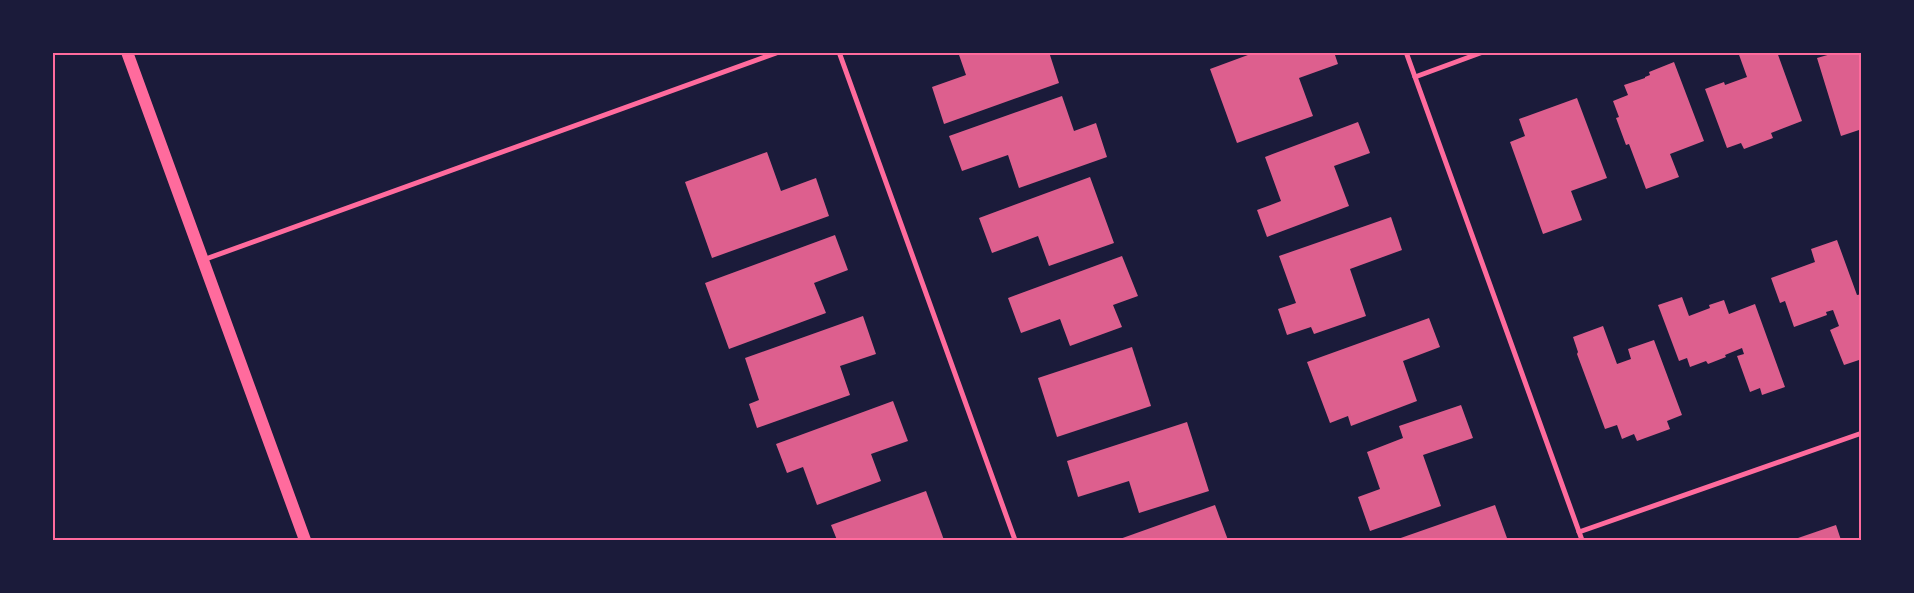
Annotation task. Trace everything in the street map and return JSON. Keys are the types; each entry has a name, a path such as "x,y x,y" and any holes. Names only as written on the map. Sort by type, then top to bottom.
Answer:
{"main road":[{"path":"127,52 305,540"}],"street":[{"path":"203,260 779,52"},
{"path":"839,52 1015,540"},
{"path":"1406,52 1582,540"},
{"path":"1415,77 1483,52"},
{"path":"1579,532 1862,433"}],"building":[{"path":"958,52 1049,52 1059,83 944,124 932,87 966,75"},
{"path":"1256,52 1334,52 1338,64 1299,78 1313,116 1237,143 1210,69"},
{"path":"1738,52 1777,52 1802,121 1771,133 1773,138 1744,149 1741,143 1727,148 1705,89 1724,82 1725,85 1747,77"},
{"path":"1842,52 1862,52 1862,129 1841,136 1817,58"},
{"path":"1674,62 1704,141 1670,154 1679,177 1646,189 1629,144 1626,145 1616,118 1619,117 1613,101 1628,95 1624,85 1645,78 1650,75 1649,72"},
{"path":"1062,96 1074,131 1096,123 1107,157 1019,188 1008,155 962,171 949,136"},
{"path":"1577,98 1607,178 1571,191 1582,220 1543,234 1510,142 1525,136 1519,119"},
{"path":"1358,122 1370,153 1334,166 1349,206 1267,237 1257,210 1281,201 1265,157"},
{"path":"767,152 781,191 816,178 829,216 712,258 685,182"},
{"path":"1090,177 1114,243 1049,266 1038,236 992,253 979,218"},
{"path":"1391,217 1402,250 1350,269 1366,316 1314,334 1311,327 1287,335 1278,309 1296,303 1279,256"},
{"path":"835,235 848,270 814,283 826,313 729,349 705,283"},
{"path":"1837,240 1857,295 1862,294 1862,359 1844,365 1830,330 1839,326 1833,310 1826,312 1827,315 1794,327 1785,301 1780,303 1771,278 1815,262 1811,249"},
{"path":"1122,256 1138,296 1113,305 1122,327 1070,346 1060,319 1021,333 1008,298"},
{"path":"1682,297 1689,316 1710,308 1709,305 1724,300 1729,314 1755,304 1785,387 1762,395 1760,388 1750,392 1737,356 1744,354 1742,348 1708,364 1706,361 1690,367 1687,358 1679,361 1658,305"},
{"path":"863,316 876,354 840,366 850,395 757,428 749,404 759,400 745,358"},
{"path":"1429,318 1440,347 1403,361 1417,401 1351,426 1348,416 1330,423 1307,362"},
{"path":"1603,326 1617,364 1631,359 1628,349 1654,340 1682,415 1667,421 1670,429 1637,441 1634,434 1622,439 1617,425 1605,429 1577,354 1573,337"},
{"path":"1132,347 1151,406 1057,437 1038,378"},
{"path":"893,401 908,441 871,454 881,481 817,505 803,467 787,473 776,444"},
{"path":"1461,405 1473,438 1423,455 1441,506 1370,531 1358,497 1380,489 1367,452 1403,438 1399,426"},
{"path":"1187,422 1209,491 1139,513 1129,481 1078,497 1067,461"},
{"path":"926,491 944,540 837,540 831,525"},
{"path":"1215,505 1228,540 1117,540"},
{"path":"1495,505 1507,538 1499,540 1395,540"},
{"path":"1836,525 1841,540 1799,540 1798,538"}]}
